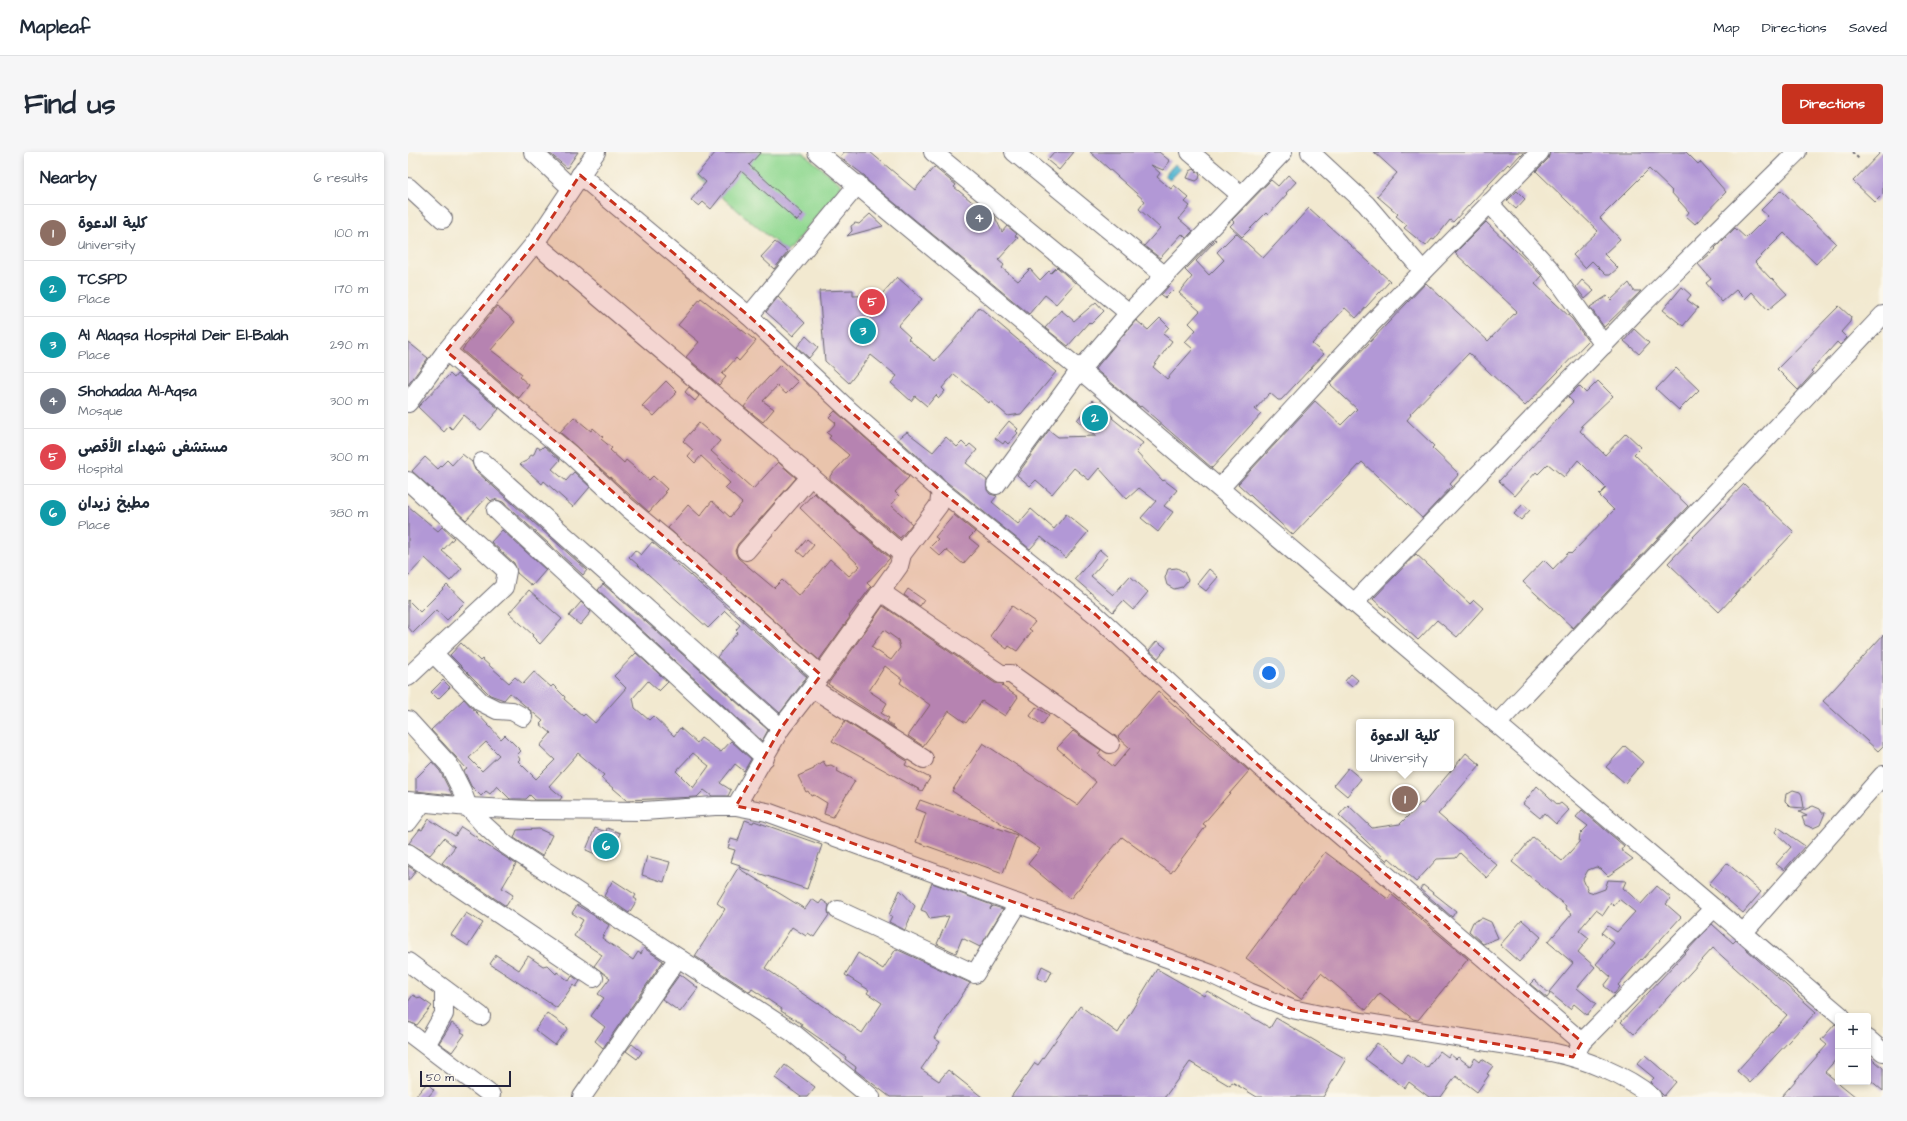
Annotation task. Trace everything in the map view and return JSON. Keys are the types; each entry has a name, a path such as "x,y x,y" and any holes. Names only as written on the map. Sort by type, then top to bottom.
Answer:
{"street":[{"path":"533,152 576,182 749,316 849,410 941,491 1096,615 1260,766 1578,1049 1638,1085 1652,1097"},
{"path":"408,403 446,351 534,243 596,152"},
{"path":"817,152 858,184 1220,488 1837,1013"},
{"path":"933,152 1128,313"},
{"path":"1014,152 1165,276"},
{"path":"1190,152 1241,194"},
{"path":"1310,152 1366,204 1423,271"},
{"path":"1220,488 1372,323 1540,152"},
{"path":"1354,603 1604,344 1797,152"},
{"path":"996,485 1080,370 1128,313 1165,276 1280,153"},
{"path":"749,316 858,184"},
{"path":"408,187 443,219"},
{"path":"1489,203 1549,268 1604,344"},
{"path":"534,243 902,554"},
{"path":"1497,724 1883,315"},
{"path":"446,351 571,455 628,508 686,556 817,682 924,759"},
{"path":"482,462 781,728"},
{"path":"746,551 811,476"},
{"path":"408,482 507,571 504,587 408,677"},
{"path":"736,806 781,728 817,682 881,592 898,566 902,554 939,505 941,491"},
{"path":"496,510 765,758"},
{"path":"881,592 1001,674 1011,674 1110,744"},
{"path":"433,653 480,702 497,710 512,711 523,718"},
{"path":"408,720 449,764 468,807 483,824 506,845 793,1033 871,1097"},
{"path":"1743,933 1883,775"},
{"path":"408,822 415,802 468,807 529,810 644,811 736,806 767,812 1211,974 1249,992 1292,1009 1330,1018 1551,1052 1578,1049 1714,908"},
{"path":"408,853 594,978"},
{"path":"838,910 975,974 1018,904"},
{"path":"582,1097 678,958"},
{"path":"408,962 481,1016"},
{"path":"426,1045 444,1014 444,989"},
{"path":"408,1032 491,1095"},
{"path":"1871,1042 1883,1052"}],"path":[{"path":"1852,152 1860,160"}],"highlighted area":[{"path":"580,175 749,316 849,410 941,491 1096,615 1260,767 1582,1042 1573,1057 1292,1009 1211,974 767,812 736,806 781,728 821,675 571,455 446,351 535,243"}],"green space":[{"path":"717,152 802,152 842,185 787,252 697,176"}],"water":[{"path":"1175,164 1181,169 1170,180 1165,175"}],"building":[{"path":"548,152 578,152 567,168"},
{"path":"716,152 761,152 749,165 803,214 797,221 741,171 711,209 703,202 699,206 691,200 706,182 697,174"},
{"path":"844,152 870,152 915,190 934,167 956,185 954,187 976,205 979,203 995,217 1002,232 1007,226 1017,234 1015,236 1018,238 998,260 1004,265 1002,268 1018,281 1030,269 1040,280 1049,271 1051,273 1057,267 1075,283 1056,304 1045,295 1029,314 868,181 865,176 840,157"},
{"path":"1054,152 1074,152 1059,170 1047,160"},
{"path":"1090,152 1159,152 1170,161 1163,170 1151,165 1160,173 1157,177 1171,189 1174,185 1189,198 1185,202 1190,206 1179,219 1193,231 1186,238 1182,234 1160,258 1144,246 1160,228 1139,209 1145,201"},
{"path":"1374,152 1525,152 1521,156 1520,155 1510,166 1508,164 1453,222 1450,220 1434,240 1432,239 1426,246 1404,228 1407,225 1396,216 1398,214 1377,196 1397,173"},
{"path":"1550,152 1686,152 1698,164 1700,162 1726,192 1695,224 1686,216 1689,212 1671,192 1672,191 1649,169 1600,218 1620,239 1604,254 1618,268 1610,275 1606,275 1592,261 1585,268 1573,255 1598,231 1536,171 1548,159"},
{"path":"1881,152 1883,152 1883,194 1875,202 1853,181"},
{"path":"1194,169 1200,175 1199,179 1196,181 1187,178 1190,171"},
{"path":"1288,175 1296,182 1268,215 1266,213 1242,237 1230,226 1234,222 1232,220 1271,180 1278,186"},
{"path":"1781,190 1836,243 1816,264 1784,233 1755,262 1787,294 1768,310 1752,292 1745,299 1736,290 1722,302 1706,283 1711,279 1698,264 1716,249 1715,248 1735,228 1746,238 1768,216 1761,210"},
{"path":"1517,191 1525,199 1516,209 1507,201"},
{"path":"1309,208 1390,281 1356,318 1345,308 1312,344 1324,354 1281,400 1278,400 1270,393 1255,409 1261,414 1212,468 1141,406 1140,407 1095,369 1136,320 1148,330 1160,318 1169,327 1163,334 1172,341 1153,367 1167,379 1193,349 1185,342 1196,330 1189,323 1200,311 1179,293 1192,277 1185,270 1215,239 1216,240 1196,261 1209,275 1224,260 1217,252 1236,233 1263,258"},
{"path":"870,214 883,226 847,236 852,231 851,226 855,223 859,224"},
{"path":"1486,222 1542,276 1535,284 1572,319 1588,341 1525,406 1469,353 1410,414 1411,415 1407,420 1434,446 1432,448 1459,474 1450,484 1452,486 1422,518 1362,462 1293,535 1238,484 1315,401 1341,425 1357,409 1330,384 1426,283 1488,341 1517,311 1455,253"},
{"path":"775,242 788,252 774,269 761,257"},
{"path":"897,277 922,299 898,326 910,337 908,339 935,361 960,333 979,307 1056,372 1021,414 1008,416 990,401 989,403 954,374 942,388 945,391 939,398 936,395 927,406 915,396 911,401 891,383 897,376 871,355 849,383 825,361 819,291 853,290 853,296 881,295"},
{"path":"1582,280 1594,291 1585,299 1576,287"},
{"path":"1629,283 1634,291 1641,291 1604,327 1590,307 1607,296 1611,300"},
{"path":"1169,286 1173,290 1165,298 1161,295"},
{"path":"1682,287 1691,295 1687,300 1698,308 1683,326 1663,310"},
{"path":"778,297 805,323 793,336 766,312"},
{"path":"701,298 756,341 739,361 736,358 722,374 726,377 719,385 686,357 699,342 678,325"},
{"path":"1096,302 1104,311 1091,324 1089,322 1068,346 1045,328 1061,310 1074,321"},
{"path":"497,306 515,322 491,350 522,374 520,377 529,385 519,398 462,350"},
{"path":"1839,306 1851,317 1850,322 1841,332 1847,338 1840,345 1837,342 1811,371 1813,373 1798,390 1777,369"},
{"path":"1634,329 1649,343 1639,354 1624,341"},
{"path":"806,336 818,347 809,358 797,347"},
{"path":"408,342 428,358 408,385"},
{"path":"780,365 798,382 786,394 777,386 763,401 774,409 763,422 744,407 756,391"},
{"path":"1676,368 1699,390 1679,410 1656,389"},
{"path":"450,374 454,378 457,374 499,409 481,430 463,415 452,429 449,426 444,432 418,407"},
{"path":"666,381 677,392 654,416 642,406"},
{"path":"1598,381 1613,396 1581,426 1583,427 1580,431 1605,455 1626,433 1641,447 1634,454 1688,506 1573,628 1523,582 1544,560 1553,569 1569,552 1571,554 1614,510 1599,495 1606,488 1578,460 1564,477 1548,464 1538,474 1536,472 1515,496 1499,481 1573,402 1568,397 1579,386 1586,393"},
{"path":"689,387 699,396 695,401 685,392"},
{"path":"1093,400 1113,417 1112,418 1143,443 1136,452 1163,481 1164,480 1177,490 1164,506 1173,512 1158,532 1141,518 1156,501 1139,488 1127,499 1099,468 1089,480 1074,468 1052,494 1036,480 1030,486 1017,475 1049,430 1058,437 1096,436 1077,420"},
{"path":"835,411 909,477 895,492 899,496 891,505 912,524 900,538 830,479 830,476 849,455 829,438 831,436 827,433 836,423 829,417"},
{"path":"574,417 591,431 593,428 603,437 601,439 612,448 610,450 624,463 626,460 649,480 653,476 667,489 664,492 666,493 649,512 560,432"},
{"path":"1009,421 1018,429 1016,431 1018,433 1008,444 1005,441 1003,444 995,438"},
{"path":"699,423 720,441 711,451 753,489 778,462 796,478 738,544 735,551 738,558 774,588 782,580 799,596 830,559 849,576 860,566 800,508 814,493 890,558 867,583 871,587 819,660 668,528 688,505 700,516 712,501 730,517 742,503 725,488 730,483 701,456 695,463 688,456 693,450 683,441"},
{"path":"907,432 933,452 946,437 957,447 962,442 967,447 970,444 977,450 966,463 987,480 987,490 990,494 997,496 992,502 1018,524 1031,509 1054,529 1066,514 1088,532 1066,558 1041,537 1030,549 948,483 898,439"},
{"path":"544,446 560,460 552,469 566,481 574,472 590,487 573,507 544,481 542,484 520,464 528,460 530,456 534,454 537,447 541,449"},
{"path":"462,454 472,462 475,470 587,570 583,575 503,502 494,499 491,501 487,497 466,520 412,471 425,457 438,469 447,460 452,465"},
{"path":"1744,484 1794,532 1719,612 1668,563"},
{"path":"1523,504 1530,510 1521,520 1514,514"},
{"path":"408,506 438,531 442,527 454,538 442,551 462,568 450,581 425,558 408,576"},
{"path":"954,515 975,532 969,538 979,546 963,564 946,550 940,556 930,547 938,539 935,537"},
{"path":"502,530 546,570 532,586 517,573 514,563 491,542"},
{"path":"807,539 814,545 804,557 797,551"},
{"path":"652,542 807,677 780,713 717,657 738,632 736,630 740,625 725,611 708,628 629,557 635,550 641,555"},
{"path":"1100,550 1108,557 1091,576 1113,595 1130,576 1148,592 1133,610 1123,601 1113,612 1075,579"},
{"path":"1416,554 1470,604 1474,600 1483,608 1457,637 1437,620 1418,640 1373,599"},
{"path":"1177,568 1184,572 1188,580 1182,587 1174,589 1167,585 1165,578 1168,569"},
{"path":"1209,569 1218,577 1206,591 1197,584"},
{"path":"603,584 768,730 762,741 598,590"},
{"path":"447,585 465,602 447,620 436,610 413,633 408,627 408,600 420,612"},
{"path":"908,589 924,600 920,606 904,595"},
{"path":"529,590 562,619 540,644 532,636 533,635 509,613"},
{"path":"581,602 591,612 580,625 569,616"},
{"path":"883,606 995,683 1004,684 1002,686 1018,697 1005,716 982,701 966,723 949,711 923,746 908,736 930,705 900,683 902,679 885,666 869,691 887,703 881,713 889,718 887,721 896,729 828,684","holes":["884,630 898,640 900,648 891,660 871,647"]},
{"path":"1012,606 1035,622 1029,629 1032,631 1017,651 1009,646 1007,649 990,636"},
{"path":"1883,635 1883,746 1878,751 1823,701"},
{"path":"1157,641 1166,648 1158,658 1149,650"},
{"path":"461,643 480,661 482,659 509,683 515,677 523,684 534,672 551,687 553,685 565,697 564,699 583,716 585,714 595,723 626,688 614,676 636,653 668,682 659,691 648,681 633,698 635,708 649,720 653,716 674,736 680,728 697,743 701,738 721,752 731,741 751,759 744,771 735,764 720,783 731,790 728,796 712,796 704,790 697,797 627,800 601,778 604,775 578,753 549,786 562,797 560,800 535,800 530,795 526,799 510,799 497,786 490,794 486,791 481,796 471,786 464,771 467,769 431,730 464,699 501,739 505,735 521,751 517,755 520,759 518,761 536,779 555,760 540,746 551,733 540,724 543,721 510,693 504,700 490,695 450,655","holes":["486,742 499,755 482,771 469,758","693,753 709,766 693,788 676,771"]},
{"path":"1351,674 1358,680 1352,687 1345,681"},
{"path":"443,680 450,687 438,699 431,692"},
{"path":"1158,691 1249,771 1203,824 1206,826 1171,873 1122,837 1070,899 1028,864 1040,849 952,791 983,743 1077,805 1096,782 1057,748 1073,731 1101,750 1098,754 1114,767 1130,748 1118,737"},
{"path":"1036,707 1049,715 1042,725 1030,716"},
{"path":"845,721 907,761 905,765 930,778 922,791 832,741"},
{"path":"1625,746 1643,762 1625,783 1606,767"},
{"path":"1466,753 1480,765 1438,814 1498,866 1487,878 1460,853 1456,858 1437,859 1416,882 1389,858 1387,861 1339,815 1348,805 1372,828 1400,824 1421,803 1423,804 1451,771 1454,771 1454,767"},
{"path":"823,761 826,766 831,765 838,769 837,771 855,781 833,817 824,814 827,803 814,795 811,796 808,791 806,792 798,776 814,769 814,767"},
{"path":"432,762 440,771 452,795 416,791 416,778"},
{"path":"1348,768 1361,779 1347,796 1334,785"},
{"path":"1537,786 1558,805 1561,803 1569,810 1556,824 1544,813 1540,818 1523,804"},
{"path":"1793,790 1800,792 1802,795 1804,808 1791,807 1785,801 1786,794"},
{"path":"920,800 1017,835 1003,873 916,842 926,813 916,809"},
{"path":"1813,806 1820,809 1822,813 1825,813 1820,825 1813,828 1805,825 1802,817 1807,816 1799,812"},
{"path":"1582,810 1624,846 1621,850 1633,859 1608,876 1601,869 1596,867 1588,870 1583,879 1588,891 1594,893 1605,889 1608,880 1626,881 1623,888 1641,904 1657,886 1671,898 1666,904 1681,917 1618,985 1620,987 1614,994 1604,986 1611,977 1596,964 1614,943 1602,933 1608,926 1617,932 1635,912 1619,899 1614,906 1611,903 1603,915 1596,910 1579,930 1589,938 1578,952 1595,967 1577,988 1596,1004 1587,1015 1574,1004 1570,1009 1549,992 1573,963 1548,942 1572,914 1565,908 1566,906 1512,862 1533,837 1562,861 1579,842 1580,834 1588,826 1576,817"},
{"path":"429,819 455,836 461,827 516,864 502,888 513,895 506,906 442,863 455,847 444,838 430,855 409,843 420,829 422,830"},
{"path":"745,820 753,823 754,821 822,845 807,889 739,867 740,865 731,862 735,850 728,848 731,839 738,841"},
{"path":"1778,827 1805,846 1784,870 1776,864 1791,847 1775,832"},
{"path":"595,828 606,832 607,828 620,833 609,860 586,850"},
{"path":"539,829 552,835 542,856 514,838 517,830"},
{"path":"1325,852 1388,899 1391,894 1468,959 1418,1020 1413,1019 1380,993 1366,1010 1321,973 1301,999 1246,958"},
{"path":"647,856 670,862 664,882 642,875"},
{"path":"1727,863 1761,892 1743,913 1709,884"},
{"path":"408,866 416,871 408,881"},
{"path":"738,868 805,909 812,899 819,904 822,900 829,905 829,915 814,937 808,933 806,936 792,927 765,968 862,1033 882,1003 867,993 869,990 845,975 858,953 883,969 896,949 970,983 934,1038 940,1042 921,1069 939,1081 948,1070 982,1097 890,1097 855,1070 856,1067 845,1059 846,1057 801,1026 802,1024 781,1011 782,1009 752,989 750,992 695,956 725,909 717,903"},
{"path":"613,880 636,895 634,898 637,900 629,913 604,896"},
{"path":"932,883 992,905 990,909 993,906 1003,909 980,947 962,938 956,953 937,944 949,916 930,919 926,912 921,910"},
{"path":"1423,885 1456,911 1452,917 1420,889"},
{"path":"900,890 915,906 905,930 889,922 892,916 889,915"},
{"path":"577,905 609,925 602,938 633,960 638,952 641,954 644,948 663,961 603,1048 595,1041 605,1027 591,1016 604,998 598,994 610,978 594,966 602,955 574,936 583,920 572,913"},
{"path":"466,913 483,923 468,946 451,935"},
{"path":"1482,918 1491,922 1498,938 1483,944 1469,931 1473,922"},
{"path":"1522,920 1541,937 1519,962 1500,945"},
{"path":"1712,924 1733,943 1736,940 1816,1012 1750,1083 1737,1071 1787,1015 1713,948 1634,1034 1621,1022"},
{"path":"496,955 519,970 528,956 543,966 547,965 556,974 557,972 569,981 572,976 580,981 576,987 573,985 557,1008 490,964"},
{"path":"1042,966 1052,971 1047,982 1037,978"},
{"path":"1157,969 1204,996 1207,991 1270,1028 1276,1018 1346,1059 1323,1097 1257,1097 1232,1082 1230,1086 1190,1062 1165,1097 1011,1097 1035,1063 1038,1065 1080,1006 1118,1033"},
{"path":"680,974 698,988 680,1012 662,999"},
{"path":"1534,980 1550,994 1547,998 1530,984"},
{"path":"413,995 418,998 419,997 432,1006 417,1025 408,1022 408,1002"},
{"path":"547,1013 568,1028 555,1045 535,1030"},
{"path":"452,1023 465,1034 452,1052 439,1043"},
{"path":"1835,1024 1835,1060 1825,1072 1835,1080 1835,1085 1841,1085 1856,1097 1781,1097 1827,1045 1821,1040"},
{"path":"1377,1043 1402,1062 1408,1054 1427,1068 1440,1051 1448,1057 1450,1054 1456,1059 1458,1057 1470,1066 1475,1058 1480,1062 1482,1059 1493,1066 1487,1074 1489,1075 1477,1092 1456,1076 1441,1097 1429,1097 1409,1082 1405,1088 1365,1059"},
{"path":"632,1044 642,1052 637,1059 626,1051"},
{"path":"1645,1055 1676,1082 1664,1096 1650,1082 1654,1078 1637,1064"},
{"path":"1871,1058 1883,1068 1883,1091 1871,1081"},
{"path":"785,1065 815,1087 807,1097 801,1097 775,1078"},
{"path":"427,1083 434,1090 428,1097 415,1097"}],"place":[{"name":"Shohadaa Al-Aqsa","path":"979,218"},
{"name":"مستشفى شهداء الأقصى","path":"872,302"},
{"name":"Al Alaqsa Hospital Deir El-Balah","path":"863,331"},
{"name":"TCSPD","path":"1095,418"},
{"name":"كلية الدعوة","path":"1405,799"},
{"name":"مطبخ زيدان","path":"606,846"}]}
